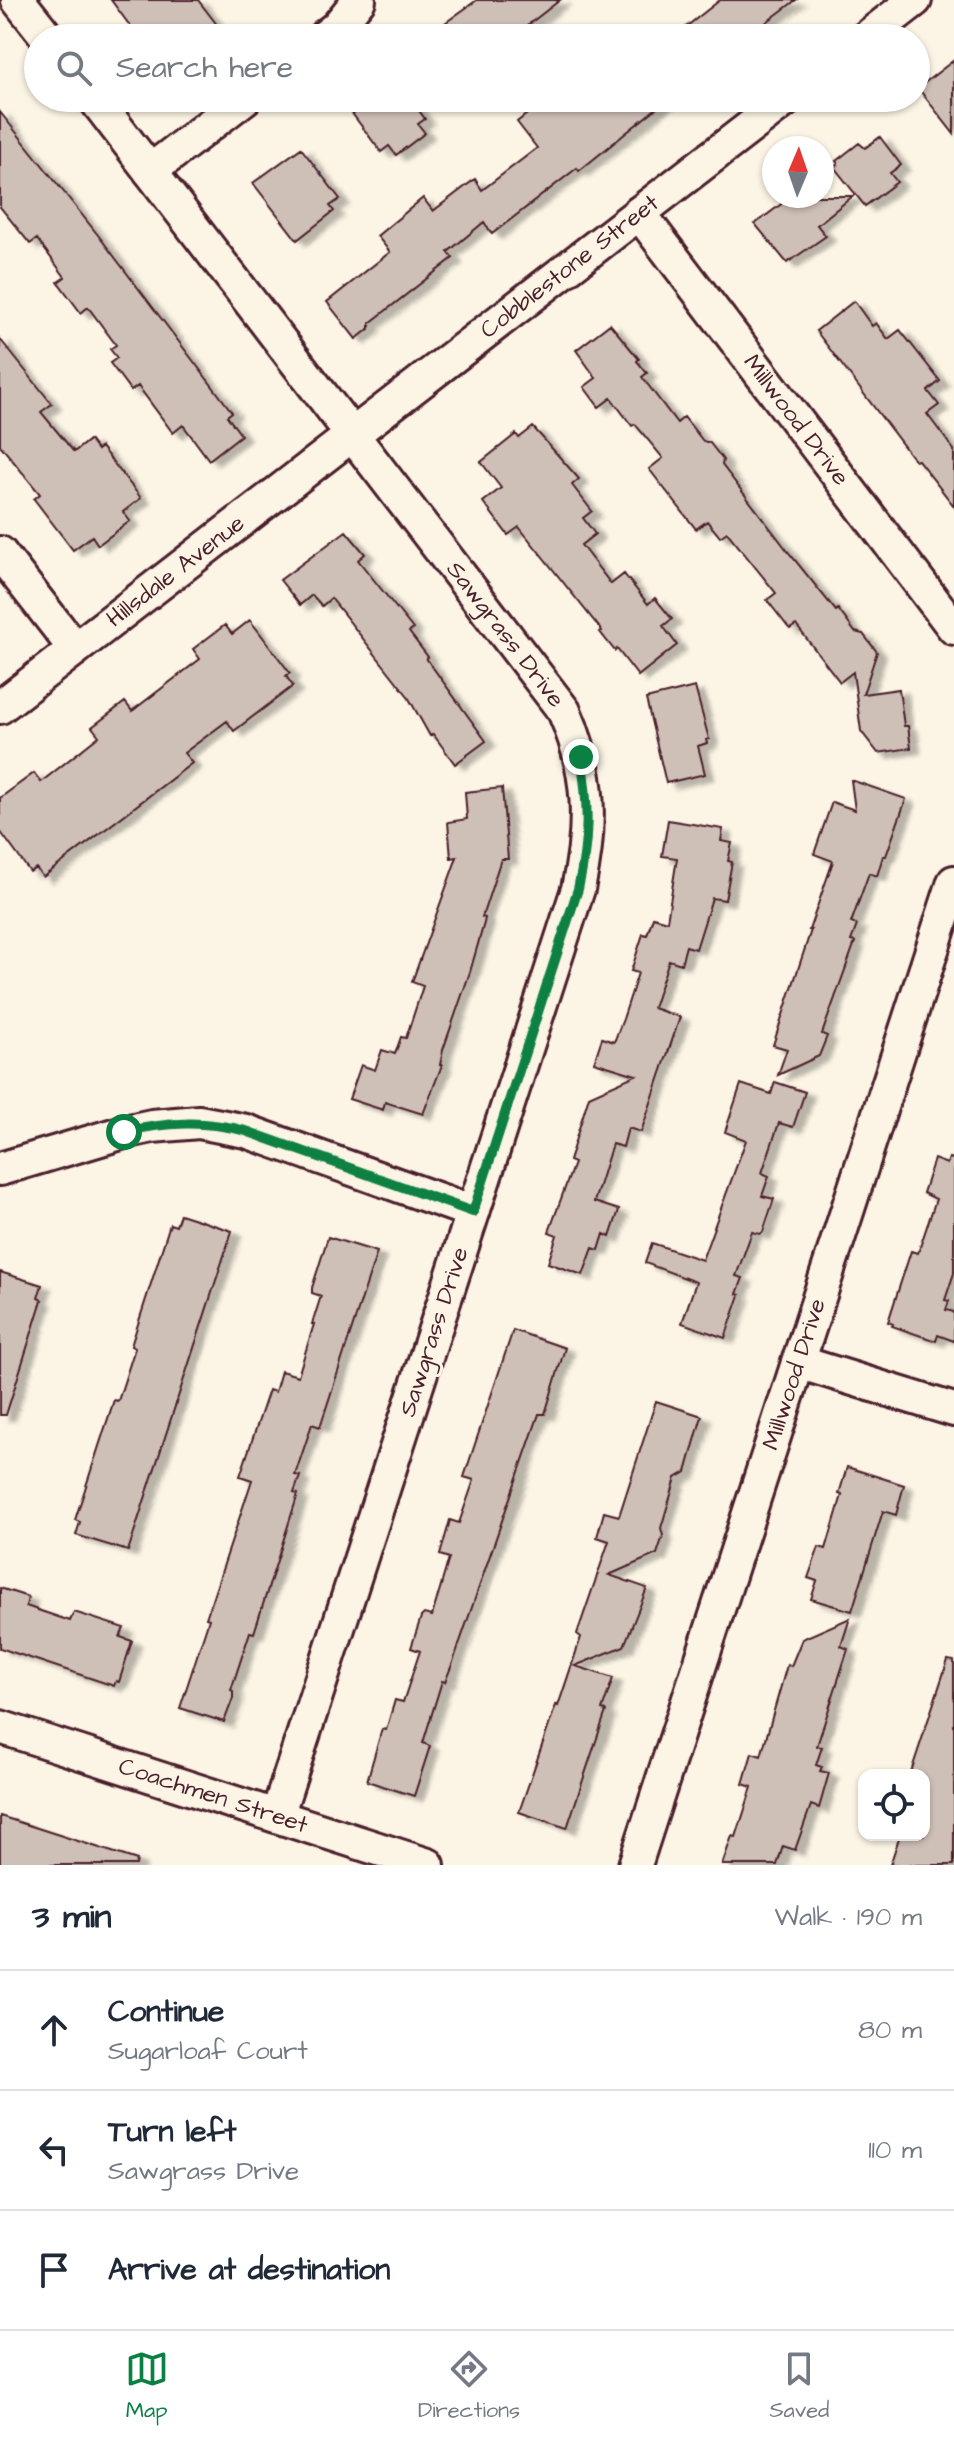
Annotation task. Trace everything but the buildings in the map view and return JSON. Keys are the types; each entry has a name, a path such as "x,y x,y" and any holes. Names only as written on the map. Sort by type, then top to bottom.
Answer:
{"street":[{"path":"18,0 37,24"},
{"path":"339,24 359,0"},
{"path":"884,24 915,0"},
{"name":"Sawgrass Drive","path":"105,112 564,711 581,757 588,802 587,848 578,889 277,1816"},
{"path":"150,171 227,112"},
{"name":"Cobblestone Street","path":"353,434 770,112"},
{"name":"Millwood Drive","path":"639,213 954,628"},
{"name":"Hillsdale Avenue","path":"0,707 353,434"},
{"path":"0,553 75,649"},
{"name":"Millwood Drive","path":"635,1865 954,882"},
{"path":"0,1169 124,1132 199,1122 246,1131 473,1212"},
{"path":"798,1362 954,1410"},
{"name":"Coachmen Street","path":"0,1727 428,1865"}],"route":[{"path":"124,1132 175,1123 221,1125 246,1131 473,1212 578,889 587,848 588,825 581,757"}]}
